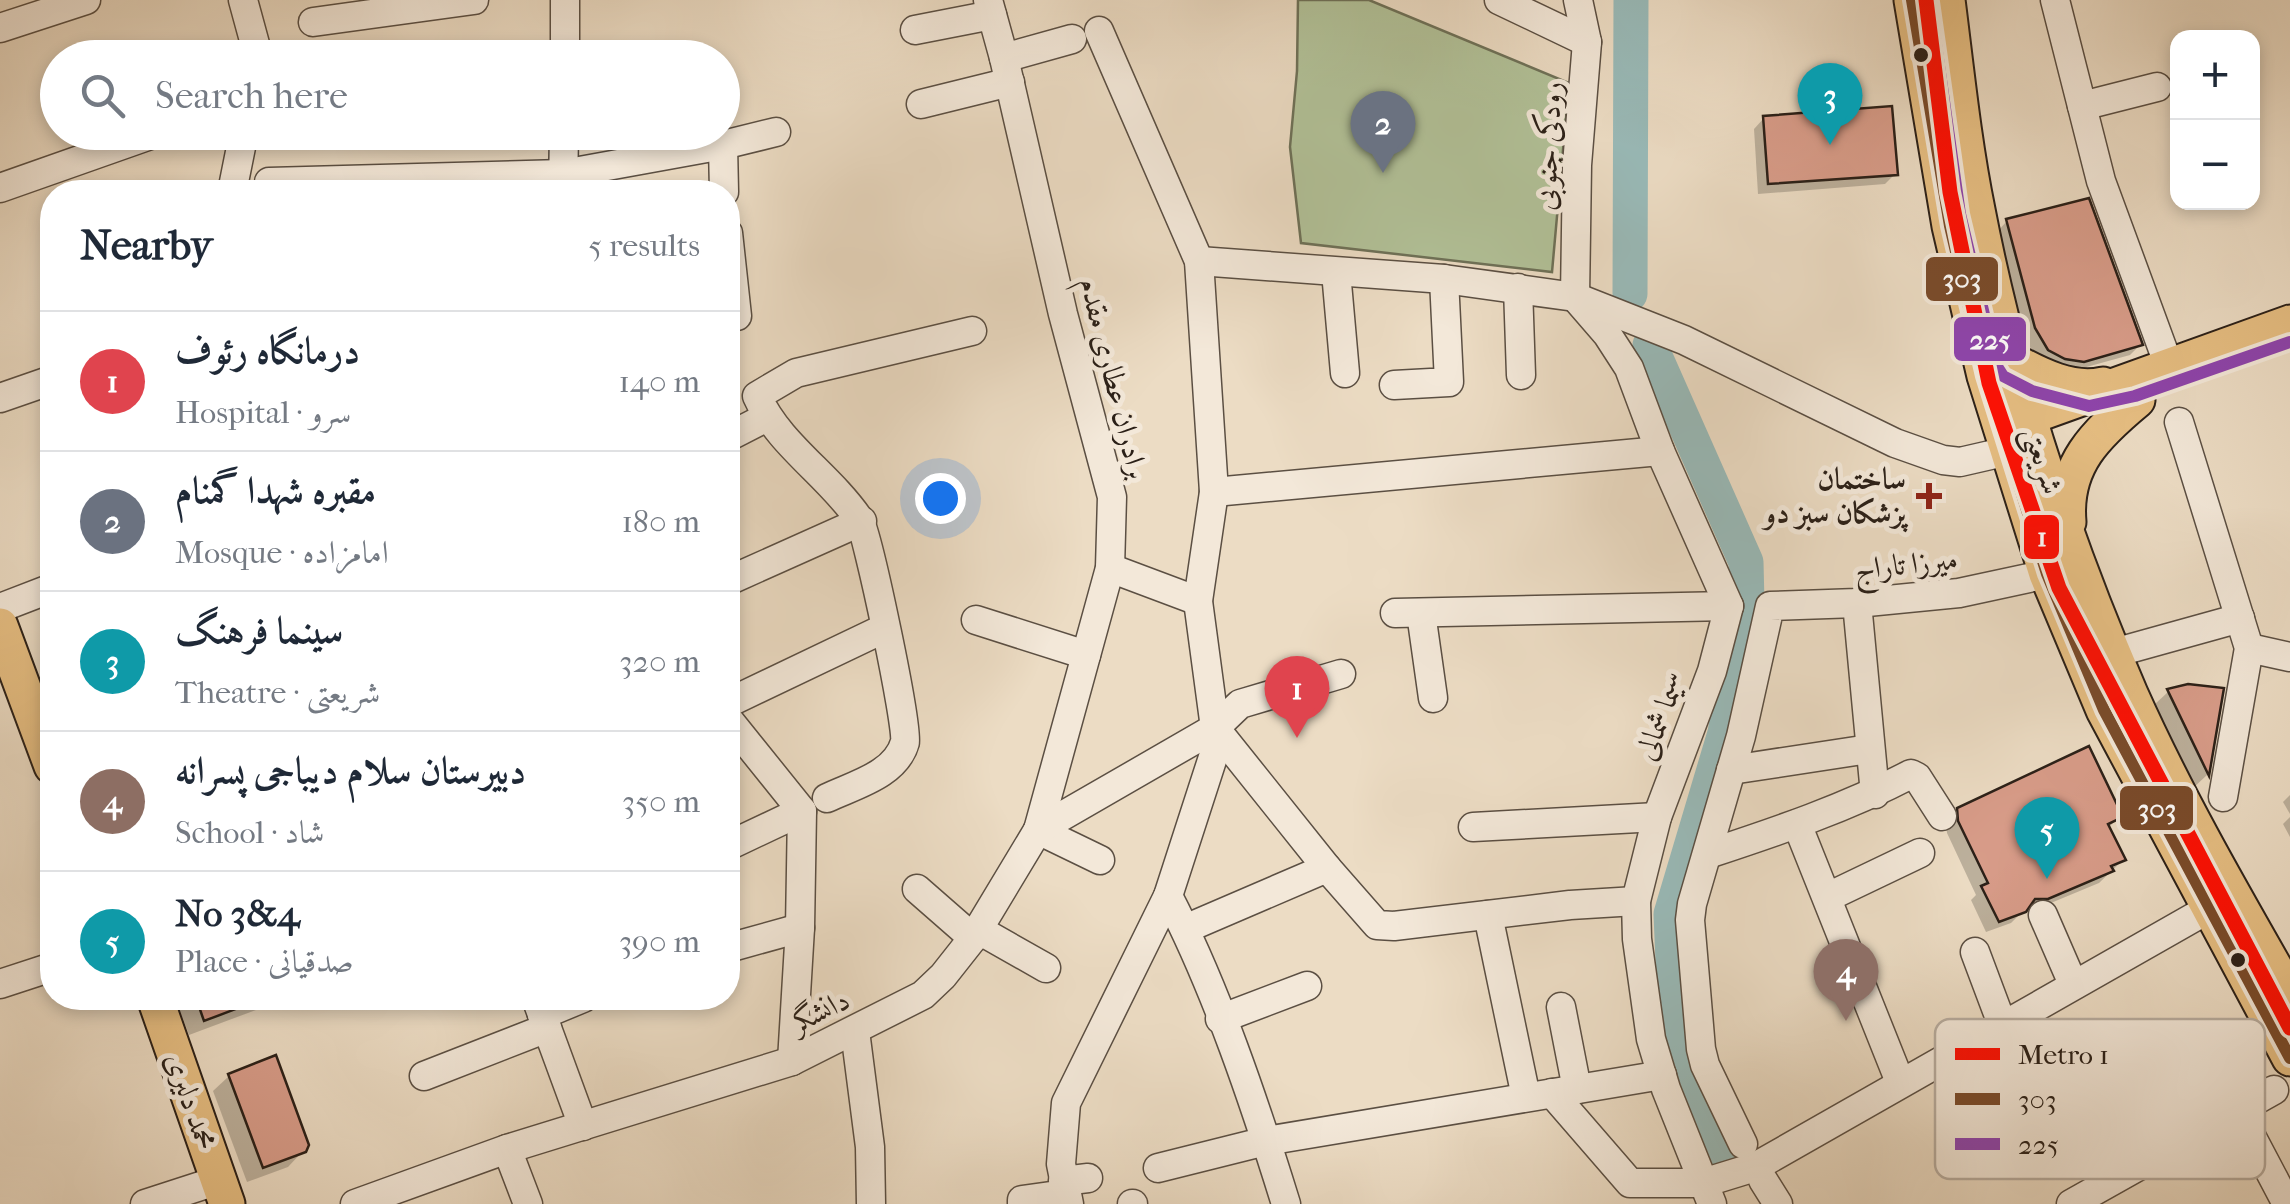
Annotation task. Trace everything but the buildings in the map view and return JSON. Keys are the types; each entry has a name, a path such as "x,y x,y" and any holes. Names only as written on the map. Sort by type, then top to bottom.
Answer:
{"main road":[{"name":"شریعتی","path":"1912,0 1950,226 2018,434 2047,574 2104,710 2222,901 2290,995"},
{"name":"شریعتی","path":"1947,0 1977,212 2013,361 2018,434 2070,538 2114,654 2192,820 2222,901 2290,1058"},
{"path":"2070,538 2067,505 2084,451 2133,390 2169,366 2290,323"},
{"path":"2018,434 2133,390 2290,347"},
{"path":"2013,361 2039,375 2087,389 2133,390"},
{"path":"0,626 8,671 40,711"},
{"name":"محمد دلیری","path":"143,1010 214,1193"},
{"name":"محمد دلیری","path":"159,1010 214,1193"}],"street":[{"path":"0,28 86,0"},
{"path":"243,0 254,40"},
{"path":"313,22 474,0"},
{"path":"565,0 565,40"},
{"path":"1498,0 1587,42"},
{"name":"رودکی جنوبی","path":"1575,297 1578,165 1587,42 1578,0"},
{"path":"2055,0 2101,182 2169,366"},
{"path":"915,30 990,7"},
{"name":"برادران عطاری مقدم","path":"990,7 1063,314 1112,497 1110,568 1038,830"},
{"path":"1022,1204 1022,1200 1071,1189 1061,1164 1066,1102 1168,896 1214,754 1216,728 1198,600 1214,492 1200,261 1099,31"},
{"path":"921,104 1072,39"},
{"path":"2082,106 2157,87"},
{"path":"740,138 776,132"},
{"path":"0,188 108,150"},
{"path":"234,180 240,150"},
{"path":"563,180 564,150"},
{"path":"574,180 680,150"},
{"path":"708,150 719,180"},
{"path":"1200,261 1444,279 1575,297 1684,340 1895,443 1943,460 1960,462 2018,434"},
{"path":"1336,272 1345,374"},
{"path":"1394,386 1448,382 1444,279"},
{"path":"1518,288 1521,376"},
{"path":"1433,698 1408,613 1729,606 1660,451 1629,368 1608,334 1575,297"},
{"path":"740,426 796,373 972,331"},
{"path":"0,398 40,384"},
{"path":"740,840 884,772 897,759 906,740 903,706 862,521 762,407"},
{"path":"2179,422 2250,648 2223,797"},
{"path":"1214,492 1660,451"},
{"path":"740,576 862,521"},
{"path":"1110,568 1198,600"},
{"name":"میرزا تاراج","path":"1732,770 1770,606 1959,593 2047,574"},
{"path":"0,608 40,593"},
{"path":"1857,602 1874,794"},
{"name":"سیما شمالی","path":"1708,1194 1651,1039 1637,939 1636,901 1656,817 1712,671 1729,606"},
{"path":"2114,654 2240,618"},
{"path":"976,620 1086,655"},
{"path":"740,697 884,628"},
{"path":"2250,648 2290,657"},
{"name":"دانشگر","path":"360,1203 507,1149 792,1061 923,995 944,976 976,934 1038,830 1216,728 1240,704 1341,674"},
{"path":"1216,728 1367,917 1378,925 1636,901"},
{"path":"740,731 814,804"},
{"path":"1778,1204 1705,1065 1690,932 1692,904 1732,770 1869,750"},
{"path":"1708,854 1797,824 1914,775 1942,816"},
{"path":"792,1061 800,928 814,804"},
{"path":"1473,827 1656,817"},
{"path":"1797,824 1900,1082"},
{"path":"1038,830 1100,860"},
{"path":"1828,896 1920,854"},
{"path":"1185,929 1327,868"},
{"path":"917,889 976,934 1046,968"},
{"path":"1168,896 1220,1019 1286,1204"},
{"path":"2011,1019 2222,901"},
{"path":"1488,915 1552,1093 1630,1183 1708,1194 1754,1163 1935,1062"},
{"path":"2042,915 2073,984"},
{"path":"740,945 800,928"},
{"path":"1976,952 2000,1019"},
{"path":"0,984 40,971"},
{"path":"1220,1019 1307,986"},
{"path":"1552,1093 1560,1006"},
{"path":"424,1076 542,1013 583,1126"},
{"path":"854,1031 870,1148 872,1204"},
{"path":"1158,1168 1266,1141 1662,1074"},
{"path":"2265,1095 2274,1090"},
{"path":"507,1149 528,1204"},
{"path":"2265,1168 2281,1202"},
{"path":"2070,1204 2115,1179"},
{"path":"145,1204 214,1193"}],"green space":[{"path":"1298,0 1369,0 1569,83 1552,272 1301,243 1290,147"}],"waterway":[{"path":"1630,294 1631,0"},
{"path":"1650,345 1746,562 1747,603 1725,733 1671,914 1677,1058 1720,1156"}],"metro line":[{"name":"1","path":"1926,0 1950,192 1989,383 2059,588 2290,1028"}],"transit line":[{"name":"303","path":"1912,0 1950,226 1985,376 2047,574 2104,710 2290,1058"},
{"name":"225","path":"1930,2 1960,214 1996,365 2003,376 2032,391 2089,406 2135,396 2290,342"}],"place":[{"name":"سینما فرهنگ","path":"1830,145"},
{"name":"مقبره شهدا گمنام","path":"1383,173"},
{"name":"ساختمان پزشکان سبز دو","path":"1929,496"},
{"name":"درمانگاه رئوف","path":"1297,738"},
{"name":"No 3&4","path":"2047,879"},
{"name":"دبیرستان سلام دیباجی پسرانه","path":"1846,1021"}]}
